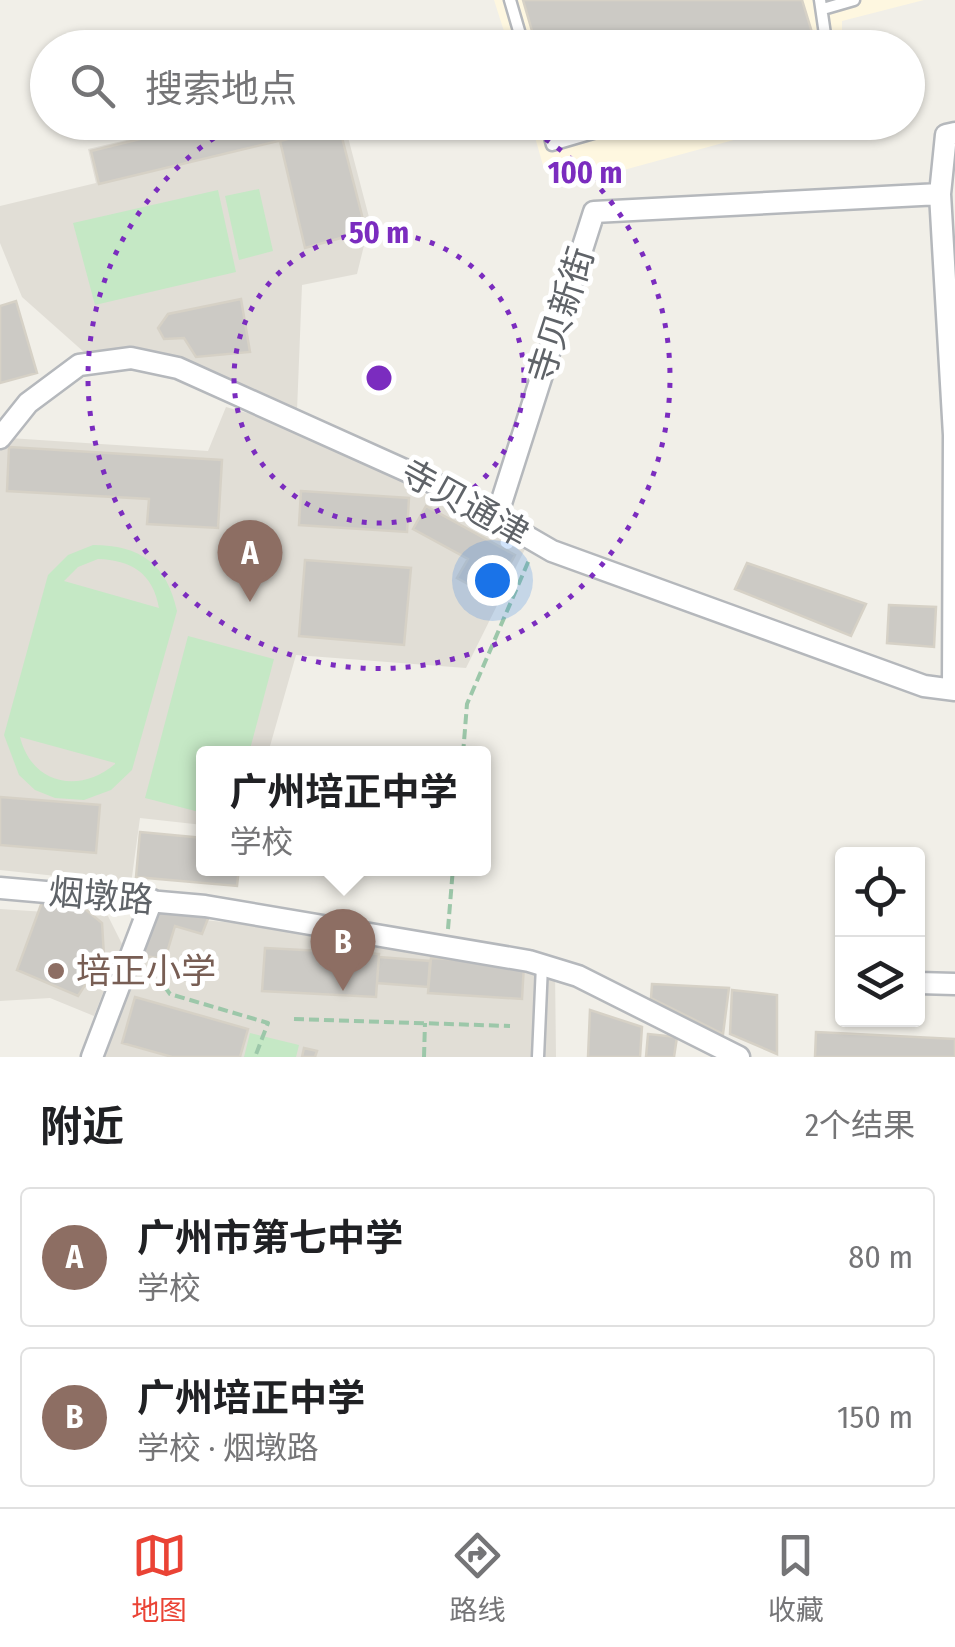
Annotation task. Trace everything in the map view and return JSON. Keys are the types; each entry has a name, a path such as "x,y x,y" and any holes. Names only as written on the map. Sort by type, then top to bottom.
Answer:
{"street":[{"path":"954,689 954,434 940,194 946,135 955,133"},
{"name":"寺贝新街","path":"496,519 594,212 940,194"},
{"name":"寺贝通津","path":"0,438 28,403 79,365 131,358 178,368 438,485 537,542 924,686 954,689"},
{"name":"烟墩路","path":"0,888 152,900 447,946 549,966 738,1057"},
{"path":"92,1057 152,900"},
{"path":"925,983 955,984"}],"lane":[{"path":"510,0 519,30"},
{"path":"825,30 821,4 854,0"},
{"path":"538,1057 549,966"}],"path":[{"path":"464,746 467,704 537,542"},
{"path":"447,946 452,876"},
{"path":"164,972 162,982 170,994 268,1022 255,1057"},
{"path":"294,1019 510,1026"},
{"path":"424,1057 425,1023"}],"shaded area":[{"path":"494,0 924,0 842,21 842,30 504,30"},
{"path":"126,140 349,140 370,221 357,274 302,285 297,411 135,346 85,353 22,297 0,243 0,206 96,183 88,149"},
{"path":"536,140 734,140 576,183 544,169"},
{"path":"226,407 275,421 352,454 525,549 466,668 296,655 270,746 196,746 196,824 140,818 131,884 0,870 0,449 9,438 208,451"},
{"name":"培正小学","path":"0,909 108,916 122,944 94,1016 50,998 0,1001"},
{"path":"161,916 266,926 555,970 556,1057 103,1057"}],"green space":[{"path":"259,189 273,251 239,260 225,196"},
{"path":"218,190 236,272 95,305 73,223"},
{"path":"93,545 138,553 158,569 177,611 132,770 111,790 84,800 55,798 35,790 19,775 4,735 48,575 68,555","holes":["98,559 121,562 139,571 152,586 159,608 64,581 78,567","20,737 115,763 115,764 87,779 59,780 35,766"]},
{"path":"188,636 274,659 251,746 196,746 196,811 145,798"},
{"path":"250,1033 299,1045 296,1057 244,1057"}],"building":[{"path":"523,0 802,0 811,30 532,30"},
{"path":"136,140 282,140 99,184 91,151"},
{"path":"343,140 366,231 305,248 280,141"},
{"path":"241,299 250,352 196,357 184,338 164,339 158,328 168,314"},
{"path":"16,301 37,373 0,383 0,306"},
{"path":"9,447 222,460 218,528 147,524 149,499 7,491"},
{"path":"301,491 409,498 407,532 299,525"},
{"path":"426,506 515,555 492,597 457,578 468,559 413,529"},
{"path":"305,560 411,568 404,645 299,636"},
{"path":"747,563 866,604 851,636 735,589"},
{"path":"889,605 936,607 934,647 887,643"},
{"path":"0,797 100,805 96,853 0,845"},
{"path":"140,832 196,837 196,876 238,876 237,886 136,877"},
{"path":"42,902 84,908 102,923 104,956 78,996 17,970"},
{"path":"158,907 209,916 202,934 175,926 165,959 138,955"},
{"path":"265,948 379,954 376,997 262,991"},
{"path":"379,957 430,961 428,987 377,983"},
{"path":"431,958 524,964 522,999 428,993"},
{"path":"652,984 729,988 723,1034 651,998"},
{"path":"732,990 777,995 777,1054 730,1034"},
{"path":"135,997 248,1029 240,1057 172,1057 122,1043"},
{"path":"590,1010 642,1027 640,1057 588,1057"},
{"path":"816,1032 955,1039 955,1057 815,1057"},
{"path":"648,1034 677,1037 674,1057 646,1057"},
{"path":"304,1048 317,1051 315,1057 302,1057"}],"place":[{"name":"广州市第七中学","path":"250,602"},
{"name":"培正小学","path":"56,971"},
{"name":"广州培正中学","path":"343,991"}]}
